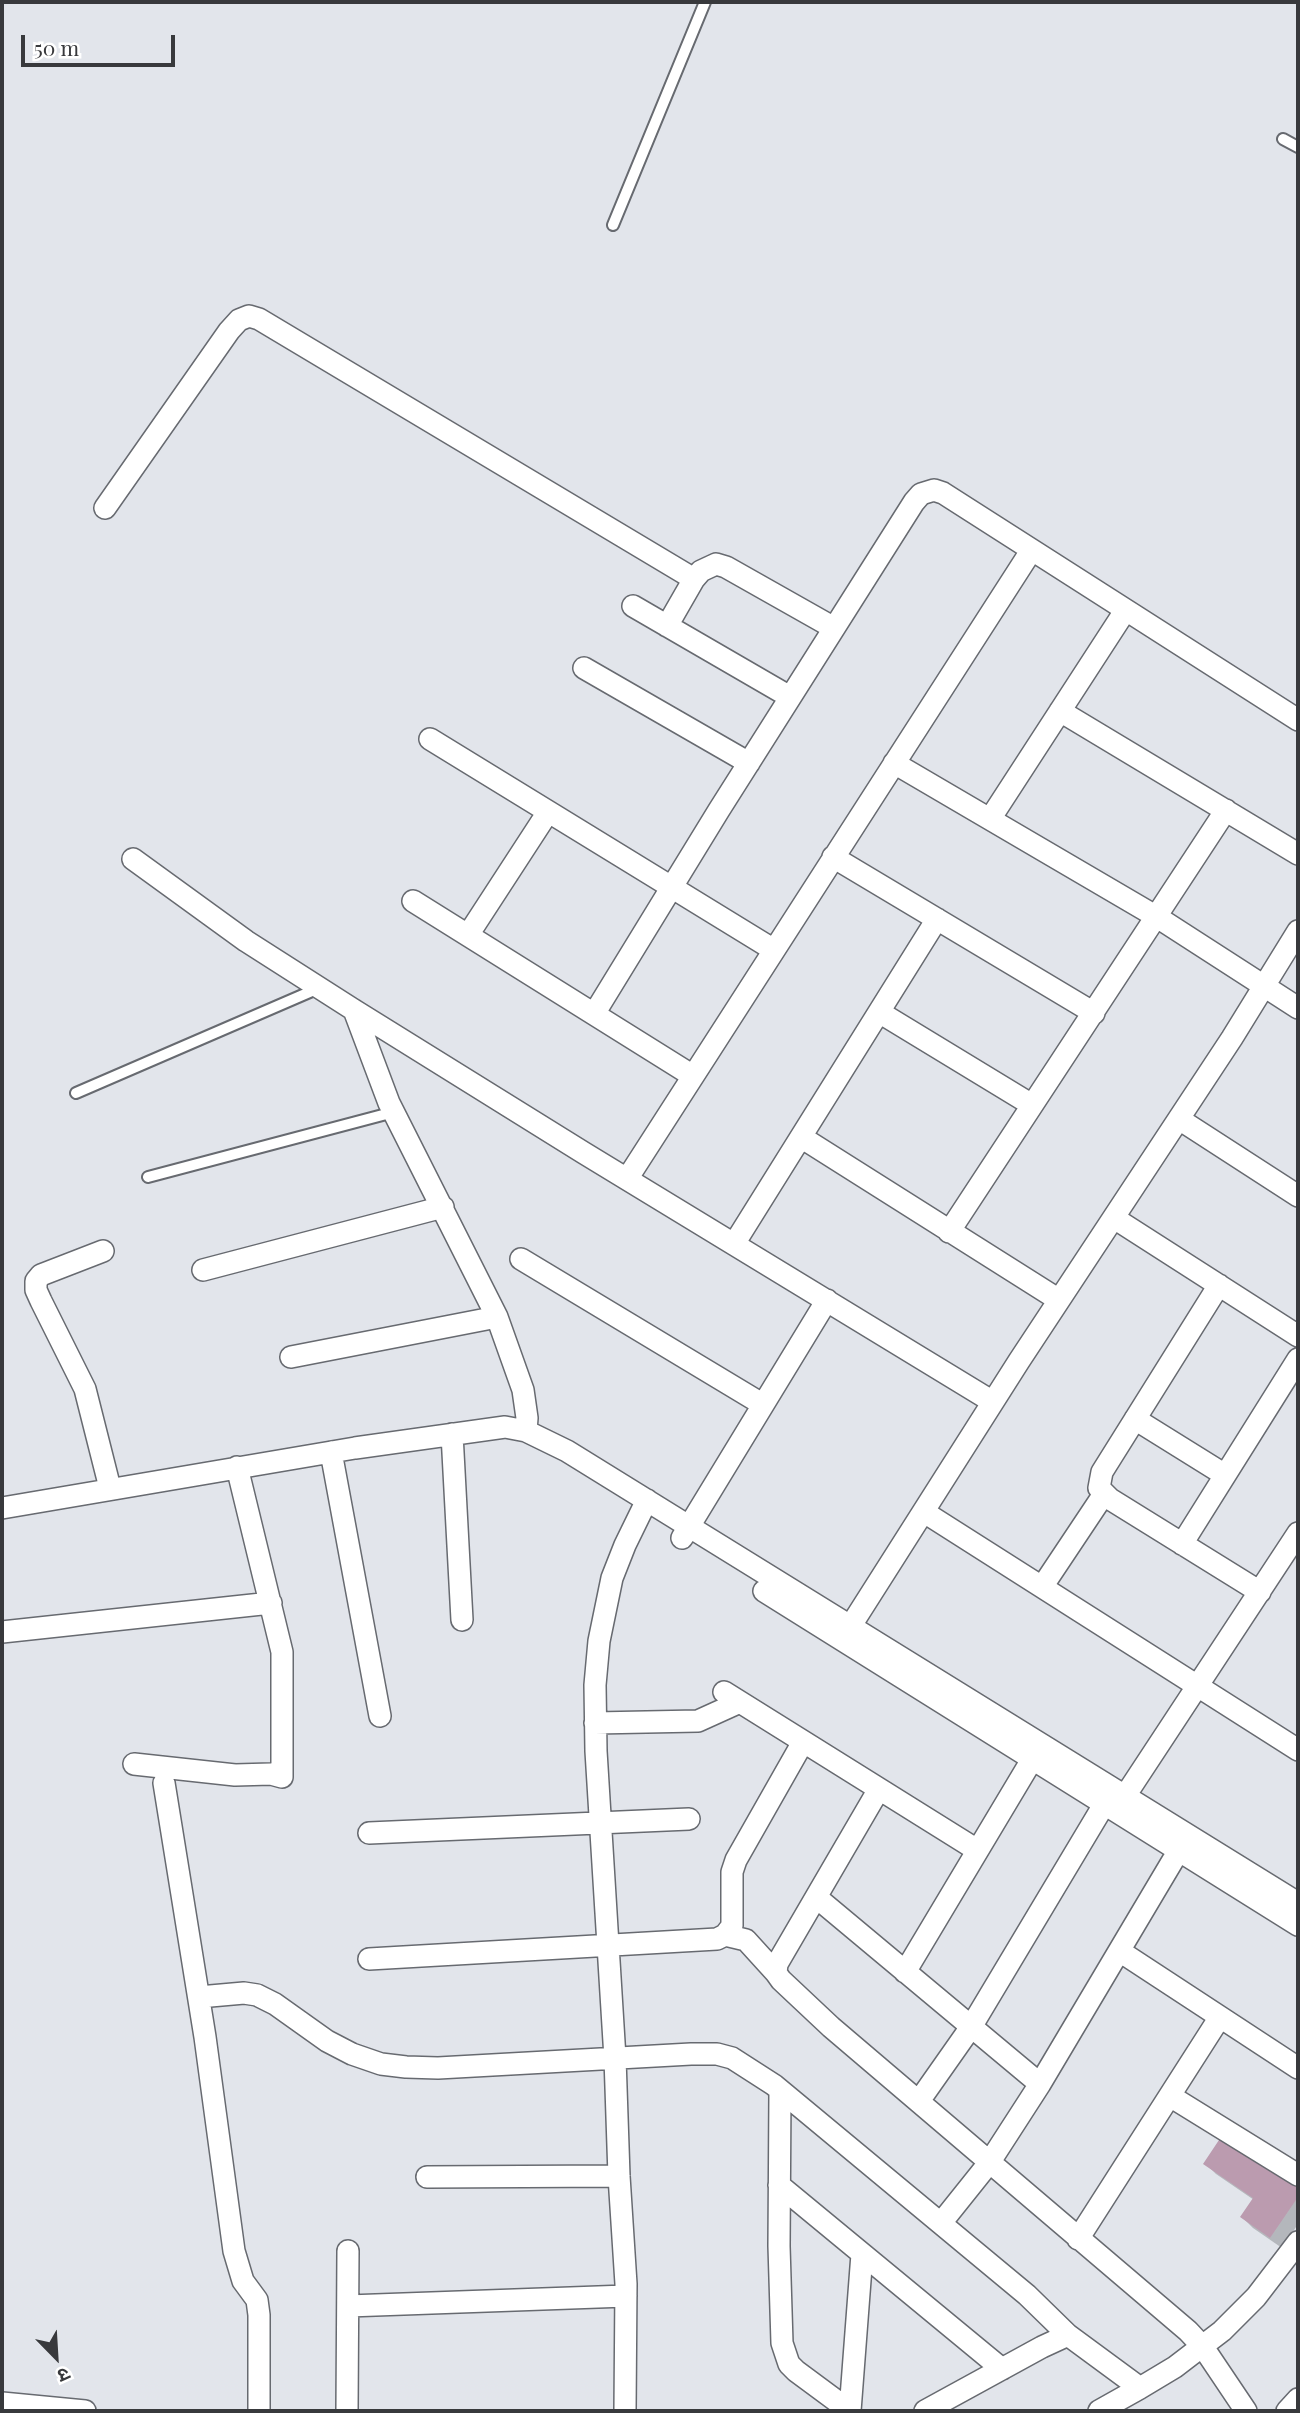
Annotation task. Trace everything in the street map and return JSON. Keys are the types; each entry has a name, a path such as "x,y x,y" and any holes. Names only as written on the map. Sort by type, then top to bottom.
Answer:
{"street":[{"path":"105,508 229,331 239,320 249,316 259,319 694,579"},
{"path":"594,1014 790,697 921,494 934,490 943,493 1298,720"},
{"path":"626,1179 1031,551"},
{"path":"667,626 694,579 708,566 716,565 726,567 834,628"},
{"path":"633,606 790,697"},
{"path":"990,820 1125,611"},
{"path":"584,668 749,763"},
{"path":"1060,711 1298,854"},
{"path":"430,739 774,950"},
{"path":"894,763 1157,917 1298,1008"},
{"path":"949,1232 1226,810"},
{"path":"468,935 548,812"},
{"path":"833,857 1094,1013"},
{"path":"132,859 246,942 626,1179 993,1402"},
{"path":"413,901 693,1076"},
{"path":"734,1244 937,919"},
{"path":"846,1633 1298,931"},
{"path":"354,1010 379,1081 497,1317 523,1390 526,1431"},
{"path":"879,1012 1032,1105"},
{"path":"1179,1119 1298,1196"},
{"path":"801,1137 1059,1300"},
{"path":"203,1270 443,1207"},
{"path":"1114,1218 1298,1336"},
{"path":"103,1251 49,1272 36,1281 36,1290 85,1389 110,1488"},
{"path":"521,1259 762,1404"},
{"path":"1219,1285 1102,1472 1100,1488 1104,1494 1260,1592"},
{"path":"685,1533 827,1300"},
{"path":"291,1357 497,1317"},
{"path":"1182,1544 1298,1359"},
{"path":"1135,1419 1225,1475"},
{"path":"2,1505 452,1434 505,1427 526,1431 567,1451 685,1533 1115,1796 1184,1842 1298,1925"},
{"path":"496,1429 644,1506"},
{"path":"452,1434 462,1620"},
{"path":"331,1452 380,1716"},
{"path":"134,1765 235,1776 271,1774 282,1777 282,1652 237,1467"},
{"path":"1042,1587 1104,1494"},
{"path":"625,2411 626,2296 615,2058 599,1823 595,1685 599,1641 608,1594 618,1561 644,1506"},
{"path":"924,1512 1298,1750"},
{"path":"919,2101 971,2027 1115,1796 1198,1686 1298,1533"},
{"path":"2,1632 271,1603"},
{"path":"846,1633 1033,1758 1115,1796"},
{"path":"595,1723 698,1721 732,1697 977,1850"},
{"path":"369,1959 702,1941 725,1935 732,1926 732,1872 736,1860 803,1742"},
{"path":"905,1972 1033,1758"},
{"path":"164,1783 199,1997 234,2251 243,2281 257,2300 258,2411"},
{"path":"776,1972 777,1964 879,1790"},
{"path":"369,1833 689,1819"},
{"path":"1184,1842 1298,1903"},
{"path":"941,2224 989,2163 1040,2084 1121,1952 1184,1842"},
{"path":"816,1897 1040,2084"},
{"path":"725,1935 746,1940 800,1999 1169,2314 1203,2347 1246,2411"},
{"path":"1121,1952 1298,2068"},
{"path":"199,1997 244,1993 257,1995 275,2004 327,2041 352,2054 393,2066 438,2068 717,2054 732,2058 780,2091 1027,2295 1068,2335 1140,2388"},
{"path":"1078,2239 1220,2017"},
{"path":"780,2091 781,2331 785,2354 796,2371 850,2411"},
{"path":"1170,2096 1298,2175"},
{"path":"427,2177 619,2176"},
{"path":"779,2185 1002,2369"},
{"path":"1099,2411 1203,2347 1256,2297 1298,2242"},
{"path":"347,2411 348,2251"},
{"path":"850,2411 862,2253"},
{"path":"348,2306 626,2296"},
{"path":"925,2411 1068,2335"},
{"path":"1287,2411 1298,2399"},
{"path":"2,2403 85,2411"}],"lane":[{"path":"612,225 705,2"},
{"path":"1283,139 1298,147"},
{"path":"76,1093 319,988"},
{"path":"148,1177 394,1112"}],"building":[{"path":"1223,2134 1298,2186 1298,2197 1270,2238 1240,2217 1253,2198 1203,2164"}]}
